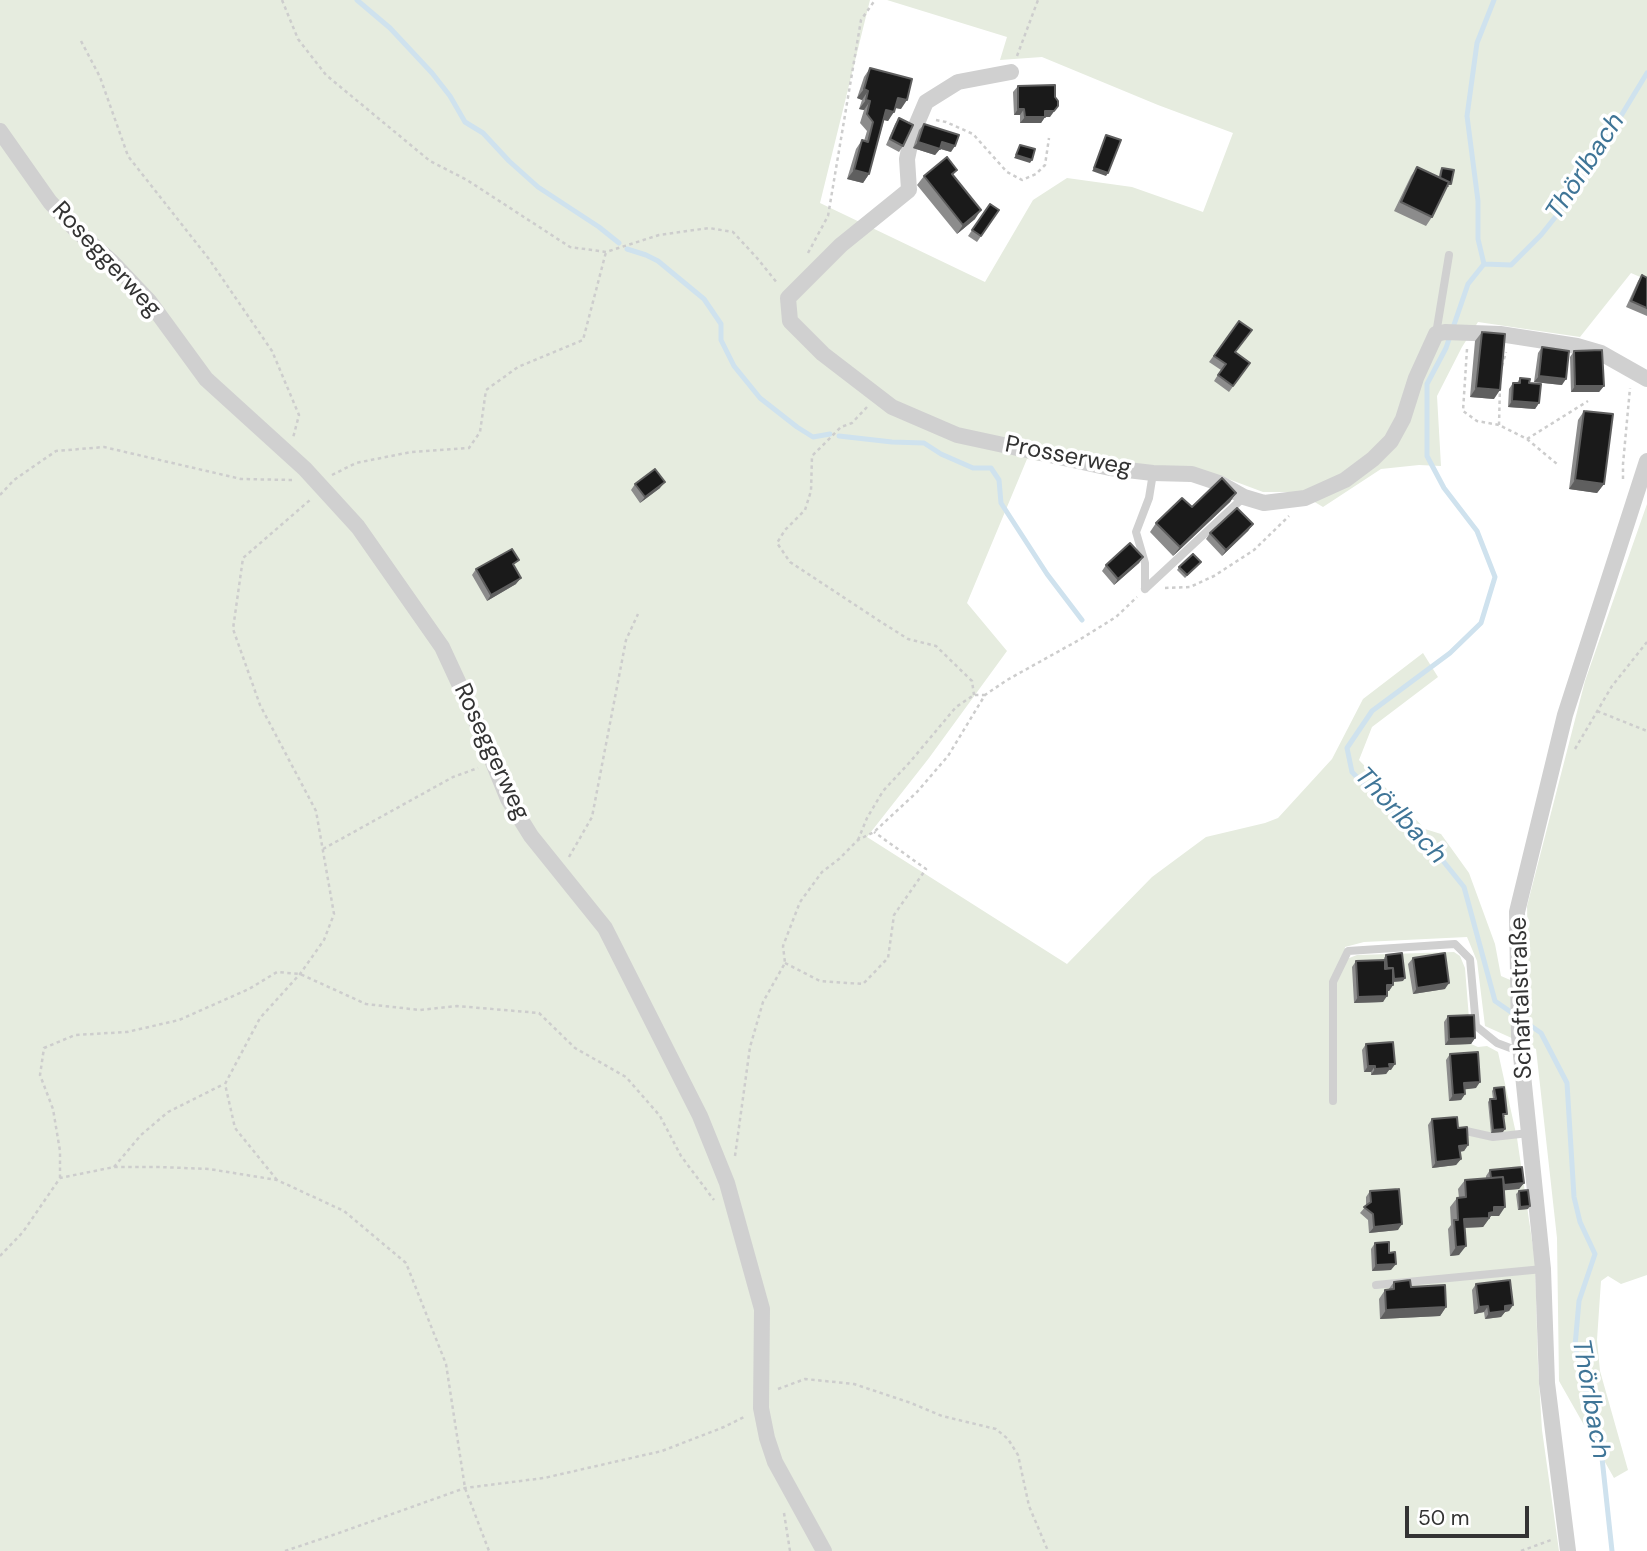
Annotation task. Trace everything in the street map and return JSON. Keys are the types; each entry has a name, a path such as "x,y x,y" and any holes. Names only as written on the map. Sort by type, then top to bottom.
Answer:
{"street":[{"path":"788,298 841,245 909,190 907,159 912,135 926,102 958,82 1011,72"},
{"name":"Roseggerweg","path":"0,131 50,202 149,301 206,379 320,485 358,527 442,647 508,799 531,836 605,928 700,1116 727,1184 762,1309 761,1401 767,1438 775,1462 824,1551"},
{"name":"Prosserweg","path":"788,298 790,321 823,354 892,407 957,435 1110,468 1192,474 1264,503 1305,498 1345,480 1373,459 1391,440 1403,419 1416,377 1440,333"},
{"path":"1440,333 1511,335 1577,346 1601,353 1640,375"},
{"name":"Schaftalstraße","path":"1567,1543 1547,1383 1543,1269 1520,1044 1517,912 1565,715 1647,461"}],"lane":[{"path":"1440,333 1449,255"},
{"path":"1146,589 1145,563 1136,532 1149,498 1153,473"},
{"path":"1146,589 1244,497"},
{"path":"1334,1101 1333,982 1348,951 1455,944 1470,959 1476,1026 1497,1043 1520,1044"},
{"path":"1456,1132 1466,1131 1493,1137 1529,1133"},
{"path":"1376,1285 1543,1269"}],"path":[{"path":"282,0 298,39 326,75 429,161 467,180 569,247 606,252 659,235 709,228 733,232 788,298"},
{"path":"804,261 828,216 861,20 875,0"},
{"path":"1011,72 1038,0"},
{"path":"81,41 100,77 128,156 209,259 272,351 299,415 289,455"},
{"path":"919,118 946,122 974,134 1007,172 1022,180 1036,174 1045,165 1049,138"},
{"path":"114,1167 141,1135 167,1112 225,1084 260,1018 300,974 324,940 334,914 316,811 260,705 233,629 243,558 320,485 356,463 411,452 469,448 480,432 486,390 518,367 583,340 606,252"},
{"path":"1469,333 1463,411 1477,421 1499,425 1527,439 1557,464"},
{"path":"1501,369 1511,335"},
{"path":"1633,504 1624,487 1623,464 1640,375"},
{"path":"1499,425 1500,380"},
{"path":"877,396 852,423 841,426 812,456 811,491 805,510 776,543 790,562 878,620 908,639 936,646 972,681 974,695"},
{"path":"1527,439 1588,401"},
{"path":"0,495 14,480 56,451 104,447 241,479 282,480 320,485"},
{"path":"727,1184 732,1177 750,1047 763,1002 785,963 783,946 800,902 822,872 859,840 874,832 917,792 948,756 985,695 1116,617 1146,589 1190,587 1214,576 1254,550 1305,498"},
{"path":"560,872 592,817 626,640 638,614"},
{"path":"1570,757 1612,686 1647,642"},
{"path":"859,840 867,818 883,791 956,707 974,695 985,695"},
{"path":"1597,711 1647,731"},
{"path":"323,849 453,777 493,762"},
{"path":"785,963 820,981 863,984 888,958 894,915 926,869 874,832"},
{"path":"0,1256 23,1233 60,1178 60,1151 53,1109 40,1075 44,1048 75,1035 127,1032 179,1020 249,989 277,972 300,974 366,1004 420,1010 457,1006 539,1013 575,1048 626,1077 660,1116 681,1156 719,1206"},
{"path":"225,1084 234,1128 277,1180"},
{"path":"60,1178 114,1167 160,1167 209,1169 277,1180 344,1211 406,1263 446,1364 465,1488 489,1551"},
{"path":"285,1551 465,1488 544,1478 662,1451 724,1427 761,1401 805,1379 854,1384 942,1416 996,1429 1009,1439 1018,1455 1029,1506 1048,1551"},
{"path":"1521,1551 1567,1543"}],"shaded area":[{"path":"0,0 870,0 820,203 985,282 1033,200 1067,178 1132,187 1203,212 1233,133 1042,57 1000,60 1007,37 887,0 1647,0 1647,280 1631,273 1580,337 1478,322 1437,396 1441,466 1381,469 1323,507 1298,492 1263,492 1223,477 1194,482 1027,459 967,603 1007,651 867,837 1067,964 1152,877 1206,837 1278,818 1332,759 1363,699 1423,653 1438,677 1372,727 1359,760 1425,829 1441,834 1469,873 1495,944 1501,976 1529,988 1527,906 1585,681 1647,504 1647,1275 1621,1284 1608,1276 1601,1281 1597,1340 1600,1371 1628,1470 1614,1478 1559,1381 1557,1238 1536,1049 1485,1026 1477,961 1467,937 1364,942 1345,947 1344,960 1357,955 1454,952 1460,956 1465,968 1471,1044 1478,1047 1487,1046 1498,1052 1517,1138 1535,1261 1542,1430 1559,1551 0,1551"}],"building":[{"path":"870,68 912,79 907,100 898,98 894,112 886,110 869,174 854,170 862,140 868,142 873,122 867,114 870,101 866,100 868,91 864,89"},
{"path":"1055,85 1058,106 1054,111 1045,111 1045,117 1025,117 1024,109 1018,109 1018,86"},
{"path":"899,118 913,125 903,146 890,139"},
{"path":"924,124 959,135 955,146 942,142 940,149 918,142"},
{"path":"1106,135 1121,140 1108,173 1094,168"},
{"path":"1020,145 1035,149 1032,160 1016,155"},
{"path":"947,157 957,170 952,174 981,210 963,225 924,176"},
{"path":"1417,167 1449,182 1432,217 1401,202"},
{"path":"1442,168 1454,170 1451,184 1440,178"},
{"path":"990,204 999,210 981,236 972,230"},
{"path":"1642,275 1647,278 1647,308 1631,301"},
{"path":"1239,321 1252,330 1235,352 1250,363 1233,386 1218,375 1226,364 1214,356"},
{"path":"1482,332 1505,334 1500,390 1476,388"},
{"path":"1542,347 1569,351 1566,379 1539,376"},
{"path":"1602,350 1604,386 1575,386 1574,351"},
{"path":"1520,378 1530,379 1529,383 1541,384 1539,403 1512,401 1513,383 1520,383"},
{"path":"1584,411 1613,414 1604,484 1575,480"},
{"path":"655,469 665,482 645,497 635,484"},
{"path":"1222,478 1236,493 1180,547 1156,523 1182,498 1192,507"},
{"path":"1237,508 1253,524 1226,550 1210,533"},
{"path":"1130,543 1143,557 1118,579 1106,565"},
{"path":"512,549 519,560 513,564 521,578 491,595 476,569"},
{"path":"1193,554 1201,562 1187,575 1179,567"},
{"path":"1402,953 1405,978 1394,979 1393,968 1387,968 1386,955"},
{"path":"1445,953 1449,983 1417,988 1413,958"},
{"path":"1385,960 1385,969 1393,968 1393,985 1387,985 1387,996 1358,997 1356,961"},
{"path":"1474,1015 1475,1038 1449,1039 1448,1016"},
{"path":"1393,1042 1395,1064 1389,1064 1390,1068 1375,1069 1375,1066 1368,1066 1366,1044"},
{"path":"1478,1052 1480,1082 1464,1083 1465,1094 1453,1095 1450,1054"},
{"path":"1504,1087 1507,1114 1503,1114 1505,1129 1493,1130 1490,1099 1496,1099 1494,1088"},
{"path":"1457,1117 1458,1128 1467,1127 1468,1145 1459,1146 1461,1159 1436,1162 1432,1119"},
{"path":"1522,1167 1524,1183 1504,1185 1503,1177 1491,1178 1490,1170"},
{"path":"1503,1177 1505,1207 1494,1207 1489,1218 1464,1219 1466,1246 1456,1247 1454,1220 1458,1220 1457,1198 1466,1197 1465,1180"},
{"path":"1399,1189 1402,1224 1374,1227 1373,1214 1364,1207 1371,1202 1370,1191"},
{"path":"1528,1190 1530,1206 1520,1207 1519,1191"},
{"path":"1389,1242 1389,1253 1395,1252 1396,1264 1376,1265 1375,1243"},
{"path":"1410,1280 1411,1287 1445,1285 1446,1307 1386,1310 1385,1290 1394,1289 1394,1282"},
{"path":"1510,1280 1513,1305 1505,1306 1505,1311 1489,1313 1488,1306 1479,1307 1476,1284"}],"waterway":[{"path":"357,0 390,28 432,73 465,122 483,133 538,187 619,243"},
{"path":"1484,264 1478,239 1478,201 1467,116 1477,43 1494,0"},
{"name":"Thörlbach","path":"1612,1551 1602,1458 1575,1346 1579,1301 1595,1254 1580,1222 1574,1197 1567,1083 1541,1033 1495,1001 1464,887 1431,846 1352,772 1347,748 1372,711 1450,653 1481,623 1495,577 1477,531 1444,488 1427,456 1427,384 1446,348 1468,284 1484,264 1511,265 1541,235 1573,195 1647,73"},
{"path":"627,249 658,261 704,299 721,324 721,340 734,366 760,398 813,437 830,434"},
{"path":"839,436 924,443 973,468 991,468 999,480 1001,503 1047,574 1082,620"}]}
